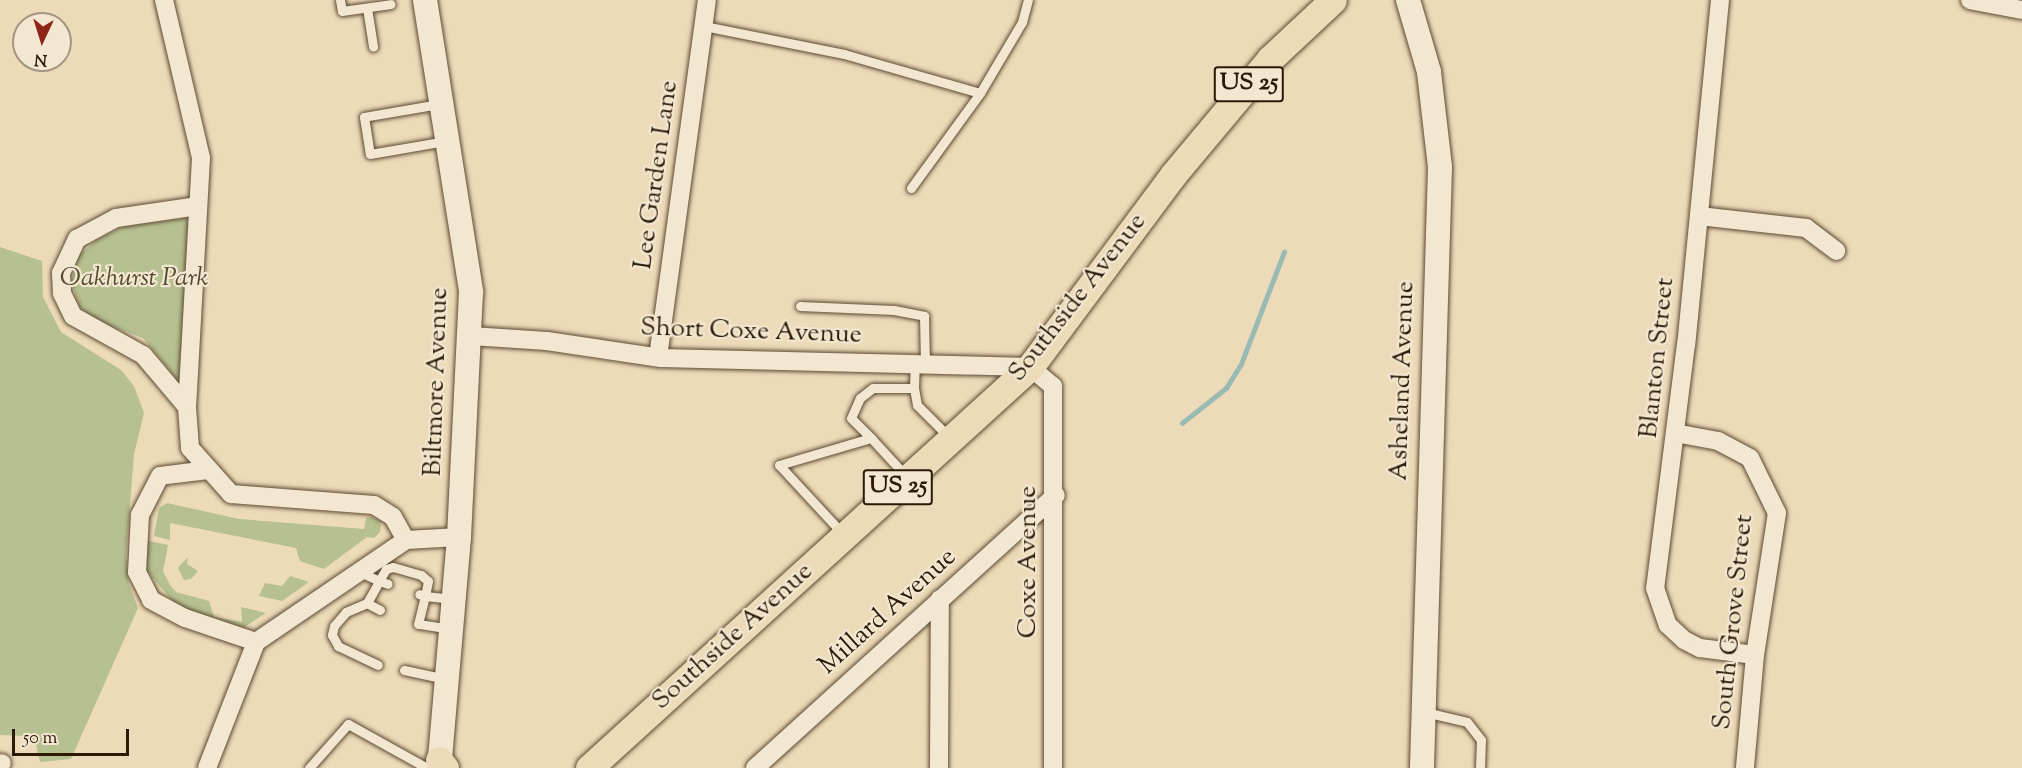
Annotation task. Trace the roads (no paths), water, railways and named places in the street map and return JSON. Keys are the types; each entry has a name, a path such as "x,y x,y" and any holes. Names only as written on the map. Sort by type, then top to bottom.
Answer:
{"main road":[{"name":"Biltmore Avenue","path":"425,0 471,292 471,336 459,537 437,766"},
{"name":"Southside Avenue","path":"589,768 1030,368 1181,166 1270,58 1333,0"},
{"name":"Asheland Avenue","path":"1408,0 1429,72 1440,167 1422,768"}],"street":[{"path":"164,0 201,158 188,407 190,448 231,494 374,505 393,517 406,540"},
{"name":"Lee Garden Lane","path":"658,357 707,0"},
{"name":"Blanton Street","path":"1720,0 1699,216 1655,588 1661,610 1673,633 1692,644 1755,655"},
{"path":"1970,0 2022,10"},
{"path":"188,407 143,355 73,316 62,293 61,273 77,239 116,218 198,206"},
{"path":"1699,216 1806,228 1836,251"},
{"name":"Short Coxe Avenue","path":"471,336 548,341 658,357 1030,368"},
{"name":"Coxe Avenue","path":"1030,368 1053,386 1056,495 1053,768"},
{"name":"South Grove Street","path":"1675,433 1718,441 1750,458 1777,513 1755,655 1745,768"},
{"path":"208,470 160,476 140,515 137,572 151,600 185,618 255,642"},
{"name":"Millard Avenue","path":"754,768 1056,495"},
{"path":"207,768 255,642 358,570 406,540 459,537"},
{"path":"939,768 940,599"}],"lane":[{"path":"340,0 342,11 391,4"},
{"path":"911,188 980,93 1022,22 1028,0"},
{"path":"367,8 374,47"},
{"path":"704,26 844,54 980,93"},
{"path":"442,104 364,117 370,154 446,141"},
{"path":"800,306 885,309 924,316 920,364 914,388 917,405 951,439"},
{"path":"908,478 851,418 860,398 873,388 914,388"},
{"path":"844,536 779,465 871,438"},
{"path":"378,665 338,646 332,635 334,626 346,612 367,603 383,583 386,569 393,567 421,575 428,581 414,622 451,629"},
{"path":"358,570 383,583"},
{"path":"422,595 453,599"},
{"path":"367,603 380,610"},
{"path":"404,670 447,679"},
{"path":"1422,711 1467,723 1481,740 1480,768"},
{"path":"309,768 348,724 437,766"}],"waterway":[{"path":"1182,423 1226,388 1241,364 1284,252"}],"park label":[{"name":"Oakhurst Park","path":"134,279"}]}
